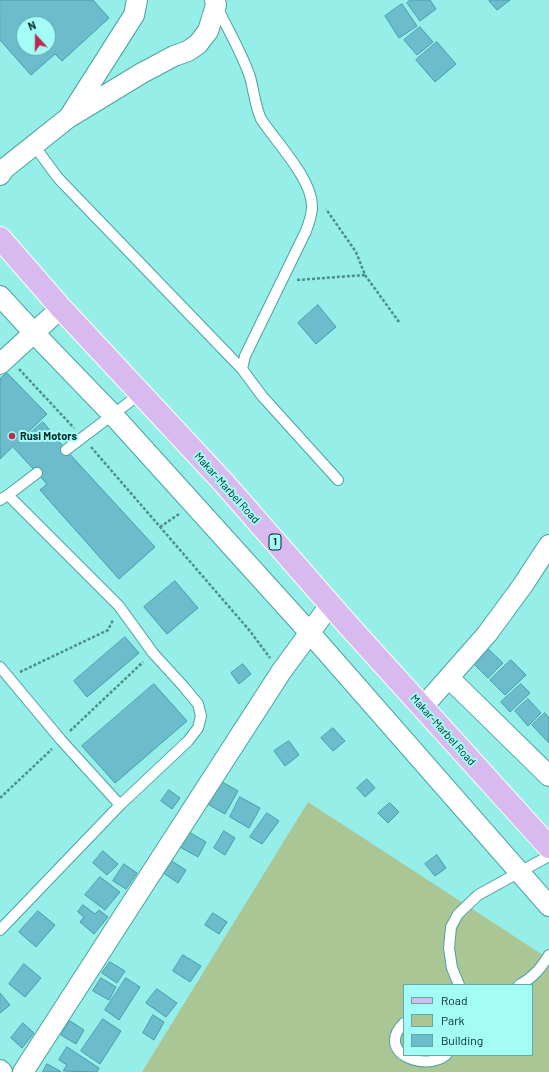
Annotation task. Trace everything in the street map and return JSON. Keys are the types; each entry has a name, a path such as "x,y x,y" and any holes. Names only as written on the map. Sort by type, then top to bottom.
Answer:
{"main road":[{"name":"Makar-Marbel Road","path":"0,238 61,308 224,483 330,605 549,847"}],"street":[{"path":"68,118 134,15 137,0"},
{"path":"0,175 4,169 33,144 68,118 142,73 174,56 188,51 198,44 208,31 216,2"},
{"path":"0,296 113,415 310,633 549,906"},
{"path":"4,361 61,308"},
{"path":"422,708 488,634 549,545"},
{"path":"24,1072 281,672 330,605"},
{"path":"449,678 549,776"}],"lane":[{"path":"216,2 250,78 257,109 262,119 305,179 312,206 310,221 306,231 245,356 242,369"},
{"path":"33,144 58,178 242,369 262,396 338,480"},
{"path":"66,450 140,394"},
{"path":"0,930 120,804 188,741 198,728 201,716 198,704 153,653 119,606 4,497 37,473"},
{"path":"0,666 62,740 120,804"},
{"path":"459,984 452,968 449,948 451,928 458,914 478,895 549,856"},
{"path":"521,984 529,980 541,967 549,955"},
{"path":"403,1025 396,1034 395,1042 396,1050 404,1066 421,1070 437,1065 445,1056"}],"path":[{"path":"322,204 356,252 365,275 399,322"},
{"path":"281,281 365,275"},
{"path":"4,361 83,438 250,631 281,672"},
{"path":"10,677 108,630 119,606"},
{"path":"0,798 153,653"}],"green space":[{"path":"308,802 549,959 549,1072 142,1072"}],"building":[{"path":"0,0 93,0 109,18 62,61 56,55 56,16 16,16 16,56 53,56 31,75 0,40"},
{"path":"410,0 430,0 436,9 420,21 407,3"},
{"path":"510,0 497,10 489,1"},
{"path":"402,4 417,26 399,38 385,16"},
{"path":"420,27 433,42 417,55 404,40"},
{"path":"437,42 456,64 435,82 416,60"},
{"path":"318,305 336,327 316,344 298,323"},
{"name":"Rusi Motors","path":"7,373 47,414 0,459 0,379"},
{"path":"43,422 66,450 155,547 119,579 40,490 47,484 14,448"},
{"path":"175,581 198,608 167,634 144,607"},
{"path":"125,637 139,653 87,697 74,681"},
{"path":"484,645 503,663 488,678 470,660"},
{"path":"511,660 526,675 505,695 490,680"},
{"path":"243,664 251,674 239,684 231,673"},
{"path":"154,684 187,721 115,783 82,746"},
{"path":"521,684 530,693 510,712 501,702"},
{"path":"528,699 541,713 528,726 515,711"},
{"path":"545,713 549,718 549,743 532,725"},
{"path":"333,728 345,741 333,751 321,738"},
{"path":"289,741 299,755 285,766 274,751"},
{"path":"217,779 238,791 225,814 204,802"},
{"path":"367,779 375,788 365,797 357,788"},
{"path":"169,790 180,798 172,809 161,801"},
{"path":"240,797 260,808 249,828 230,817"},
{"path":"390,803 399,812 388,823 378,813"},
{"path":"267,813 279,821 262,844 250,837"},
{"path":"224,831 235,838 225,855 214,848"},
{"path":"189,832 206,842 198,857 180,847"},
{"path":"103,851 118,864 107,875 93,863"},
{"path":"437,855 446,868 435,876 425,864"},
{"path":"170,860 186,870 178,883 162,872"},
{"path":"124,864 137,873 126,889 113,881"},
{"path":"100,877 120,892 105,910 85,895"},
{"path":"83,905 95,914 99,910 108,917 94,934 80,922 84,917 78,912"},
{"path":"38,911 55,925 36,947 19,932"},
{"path":"213,913 227,922 219,934 205,925"},
{"path":"183,955 201,966 190,982 173,971"},
{"path":"110,962 125,971 117,983 102,973"},
{"path":"24,964 41,978 25,997 9,984"},
{"path":"101,978 116,987 109,1000 93,991"},
{"path":"126,978 140,987 119,1020 105,1010"},
{"path":"157,989 177,1003 166,1017 146,1003"},
{"path":"0,993 10,1005 0,1013"},
{"path":"153,1015 164,1022 154,1040 143,1033"},
{"path":"103,1019 121,1031 100,1064 81,1051"},
{"path":"70,1021 84,1030 76,1044 61,1035"},
{"path":"23,1023 34,1033 22,1048 11,1038"},
{"path":"67,1047 99,1068 97,1072 63,1071 67,1065 59,1060"},
{"path":"47,1064 60,1071 61,1072 43,1072"}],"place":[{"name":"Rusi Motors","path":"12,436"}]}
